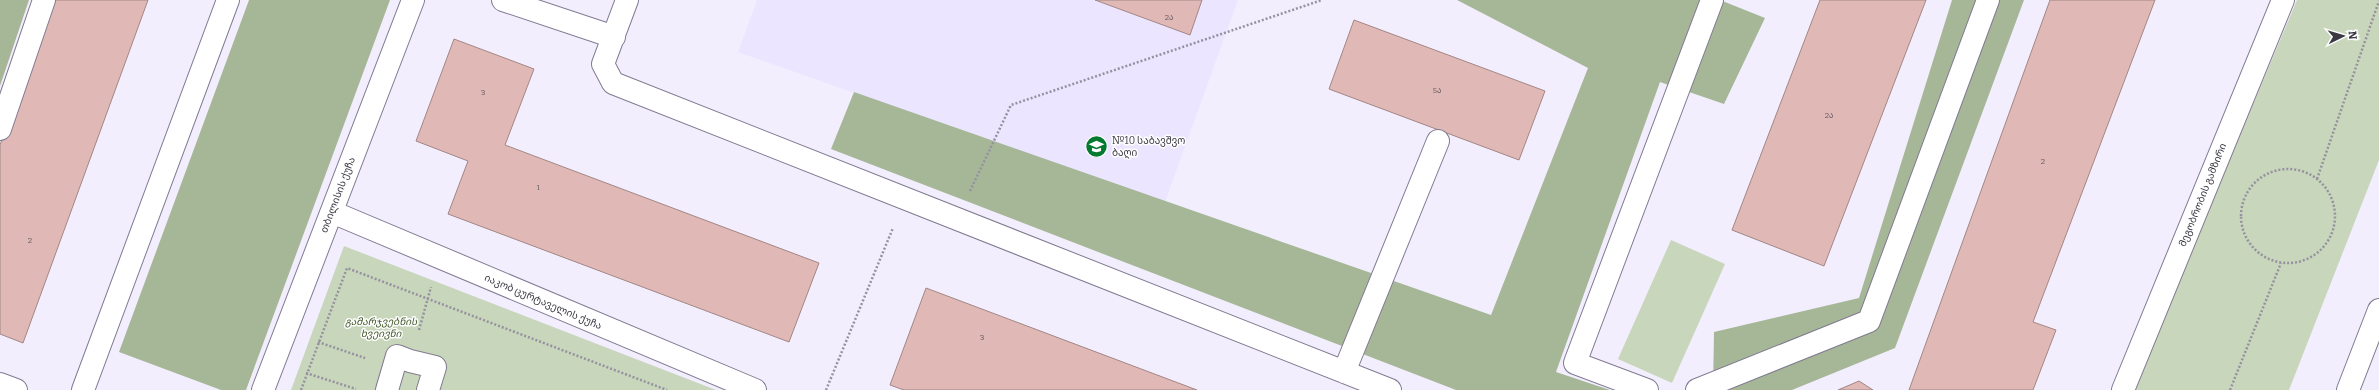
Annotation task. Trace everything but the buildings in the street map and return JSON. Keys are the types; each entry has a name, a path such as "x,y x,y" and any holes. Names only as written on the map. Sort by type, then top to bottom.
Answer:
{"main road":[{"path":"0,129 44,0"},
{"path":"83,390 228,0"},
{"name":"თბილისის ქუჩა","path":"263,390 413,0"},
{"path":"503,0 614,37"},
{"path":"627,0 603,64 613,83 1390,390"},
{"path":"1647,390 1575,363 1712,0"},
{"path":"1697,390 1869,321 1988,0"},
{"name":"მეგობრობის გამზირი","path":"2123,390 2283,0"},
{"path":"1344,372 1438,141"},
{"name":"იაკობ ცურტაველის ქუჩა","path":"332,212 439,259 755,390"},
{"path":"2348,390 2379,310"},
{"path":"387,390 402,364 435,367 428,390"},
{"path":"0,384 16,390"}],"path":[{"path":"957,218 1011,104 1322,0"},
{"path":"2317,179 2379,1"},
{"path":"2288,169 2304,172 2317,179 2328,191 2333,205 2335,220 2332,235 2323,248 2311,258 2296,263 2281,263 2267,258 2254,249 2245,236 2241,221 2242,206 2248,191 2258,179 2272,172 2288,169"},
{"path":"826,390 905,198"},
{"path":"285,332 402,364 427,298 439,259"},
{"path":"2230,390 2281,263"},
{"path":"301,390 348,268 667,390"},
{"path":"273,363 359,390"}],"shaded area":[{"name":"№10 საბავშვო ბაღი","path":"757,0 1238,0 1165,202 738,52"}],"green space":[{"path":"0,0 29,0 0,86"},
{"path":"249,0 390,0 246,390 221,390 119,352"},
{"path":"1457,0 1720,0 1765,18 1724,104 1660,82 1556,372 1610,390 1456,390 831,149 854,92 1491,315 1588,68"},
{"path":"1952,0 2024,0 1895,348 1792,390 1713,390 1714,332 1859,298"},
{"path":"2297,0 2379,0 2379,160 2289,390 2133,390"},
{"path":"1671,240 1725,264 1672,383 1618,359"},
{"name":"გამარჯვებნის ხვეივნი","path":"344,246 716,390 291,390"}],"place":[{"name":"№10 საბავშვო ბაღი","path":"1097,147"}]}
